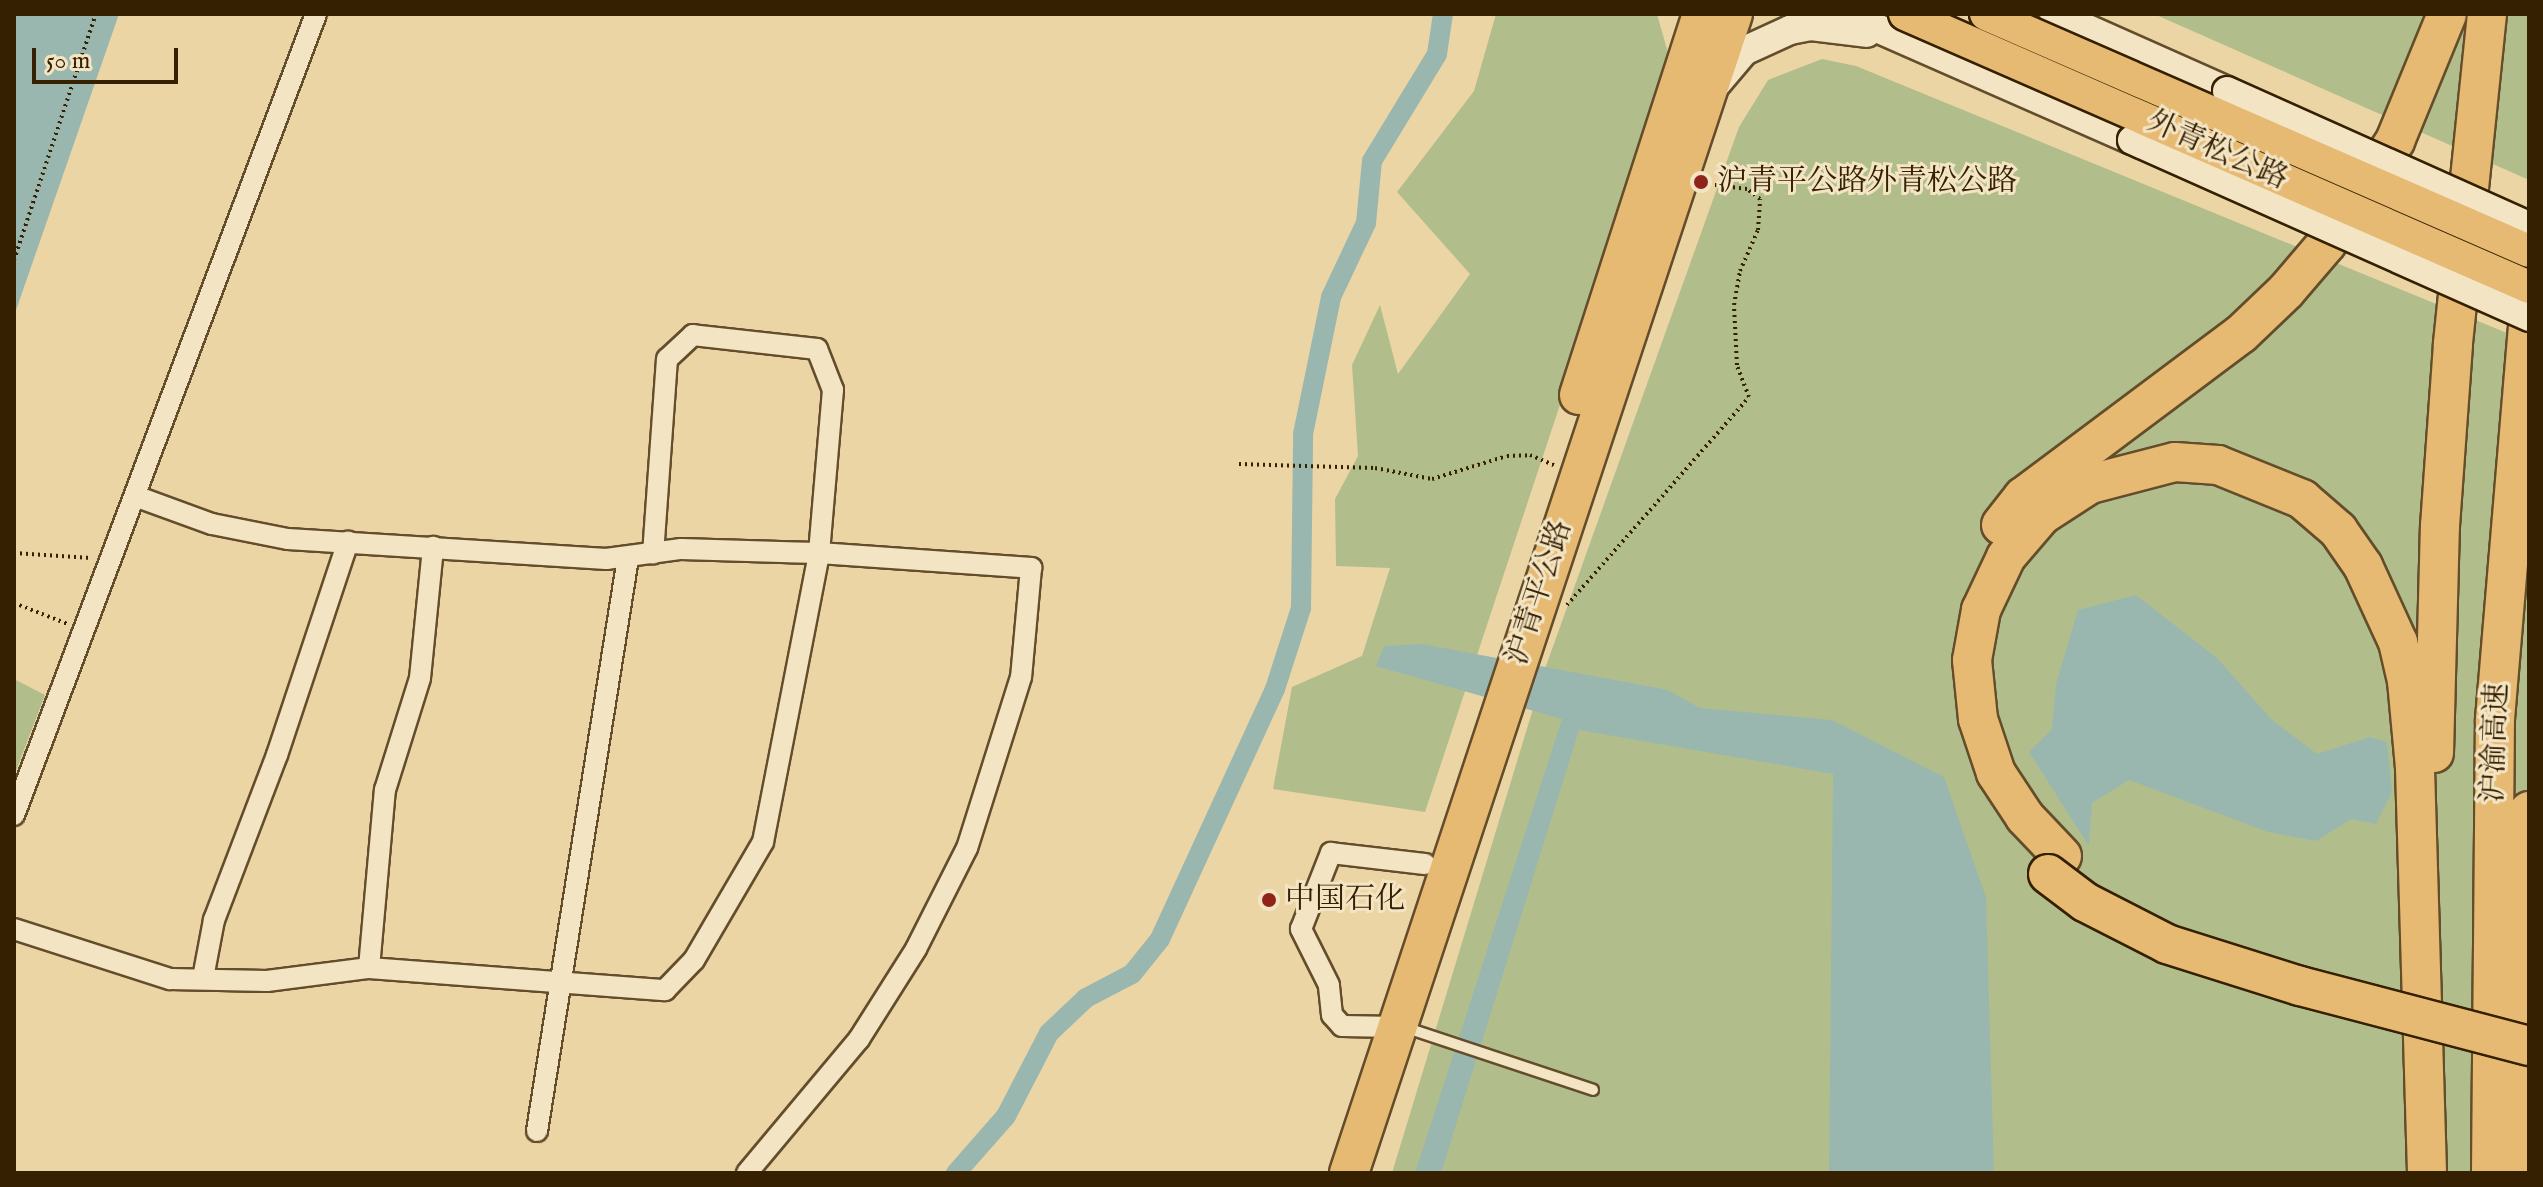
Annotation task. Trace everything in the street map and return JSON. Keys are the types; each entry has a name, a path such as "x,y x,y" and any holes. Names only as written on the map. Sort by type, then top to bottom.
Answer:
{"highway":[{"name":"沪青平公路","path":"1515,643 1556,466 1702,14"},
{"name":"沪青平公路","path":"1349,1173 1425,864 1515,643 1733,14"},
{"path":"2447,14 2395,141 2327,243 2241,334 2023,497 1986,544 1960,603 1952,645 1956,723 1974,781 2007,831 2055,865 2136,905 2218,938 2529,1022"},
{"path":"2428,1173 2440,526 2468,162 2487,14"},
{"name":"沪渝高速","path":"2491,1173 2495,719 2529,316"},
{"path":"2428,1173 2415,768 2407,681 2398,642 2363,566 2338,530 2302,499 2218,465 2175,462 2090,484 2042,515 2006,557 1981,610 1972,660 1978,719 1996,773 2055,865 2099,910 2167,944 2300,986 2529,1046"},
{"name":"沪青平公路","path":"1324,1173 1384,1027 1487,715"},
{"name":"沪渝高速","path":"2527,1173 2529,811"}],"main road":[{"path":"1686,14 1687,59"},
{"path":"1845,14 1878,18 1933,52 2529,316"},
{"name":"外青松公路","path":"1986,14 2529,251"},
{"path":"2054,14 2529,226"},
{"name":"外青松公路","path":"1878,18 2529,287"},
{"path":"1697,123 1731,64 1766,38 1790,30 1835,27 1933,52"}],"street":[{"path":"14,815 316,14"},
{"path":"14,929 170,979 267,981 369,968 665,990 694,960 763,842 819,553 833,390 817,349 693,335 667,359 653,553"},
{"path":"135,496 250,533 348,542 628,558 681,549 819,553 1031,568 1021,677 967,848 916,949 859,1039 747,1173"},
{"path":"203,978 214,920 277,755 348,542"},
{"path":"369,968 385,790 420,678 433,547"},
{"path":"537,1131 563,983 628,558"},
{"path":"1384,1027 1344,1028 1332,1015 1329,985 1304,942 1306,913 1331,853 1425,864"}],"lane":[{"path":"1384,1027 1593,1090"}],"path":[{"path":"14,260 96,14"},
{"path":"1515,643 1573,601 1749,397 1737,365 1734,305 1740,271 1758,230 1760,199 1747,189 1677,182"},
{"path":"1239,464 1344,469 1432,479 1507,456 1530,455 1556,466"},
{"path":"14,553 112,558"},
{"path":"14,603 84,631"}],"green space":[{"path":"1496,14 1657,14 1672,67 1425,812 1273,789 1292,687 1362,656 1390,568 1336,566 1335,499 1358,456 1352,365 1380,305 1398,374 1470,274 1397,192 1474,91"},
{"path":"2154,14 2529,14 2529,180"},
{"path":"1822,59 1856,66 2529,342 2529,1173 1392,1173 1546,666 1739,127 1768,80"},
{"path":"14,679 45,695 14,776"}],"water":[{"path":"14,14 119,14 14,316"},
{"path":"2136,595 2217,658 2272,720 2317,754 2370,737 2387,742 2392,792 2376,824 2351,819 2316,841 2268,832 2129,780 2092,803 2089,846 2029,752 2052,729 2056,684 2078,610"},
{"path":"1422,644 1668,690 1700,708 1832,720 1944,777 1986,897 1994,1173 1829,1173 1833,774 1579,730 1441,1173 1415,1173 1562,719 1376,666 1384,646"}],"waterway":[{"path":"956,1173 1006,1116 1049,1033 1086,998 1132,974 1160,939 1275,689 1301,608 1303,434 1331,297 1366,223 1372,161 1437,54 1443,14"}],"place":[{"name":"沪青平公路外青松公路","path":"1701,182"},
{"name":"中国石化","path":"1269,900"}]}
